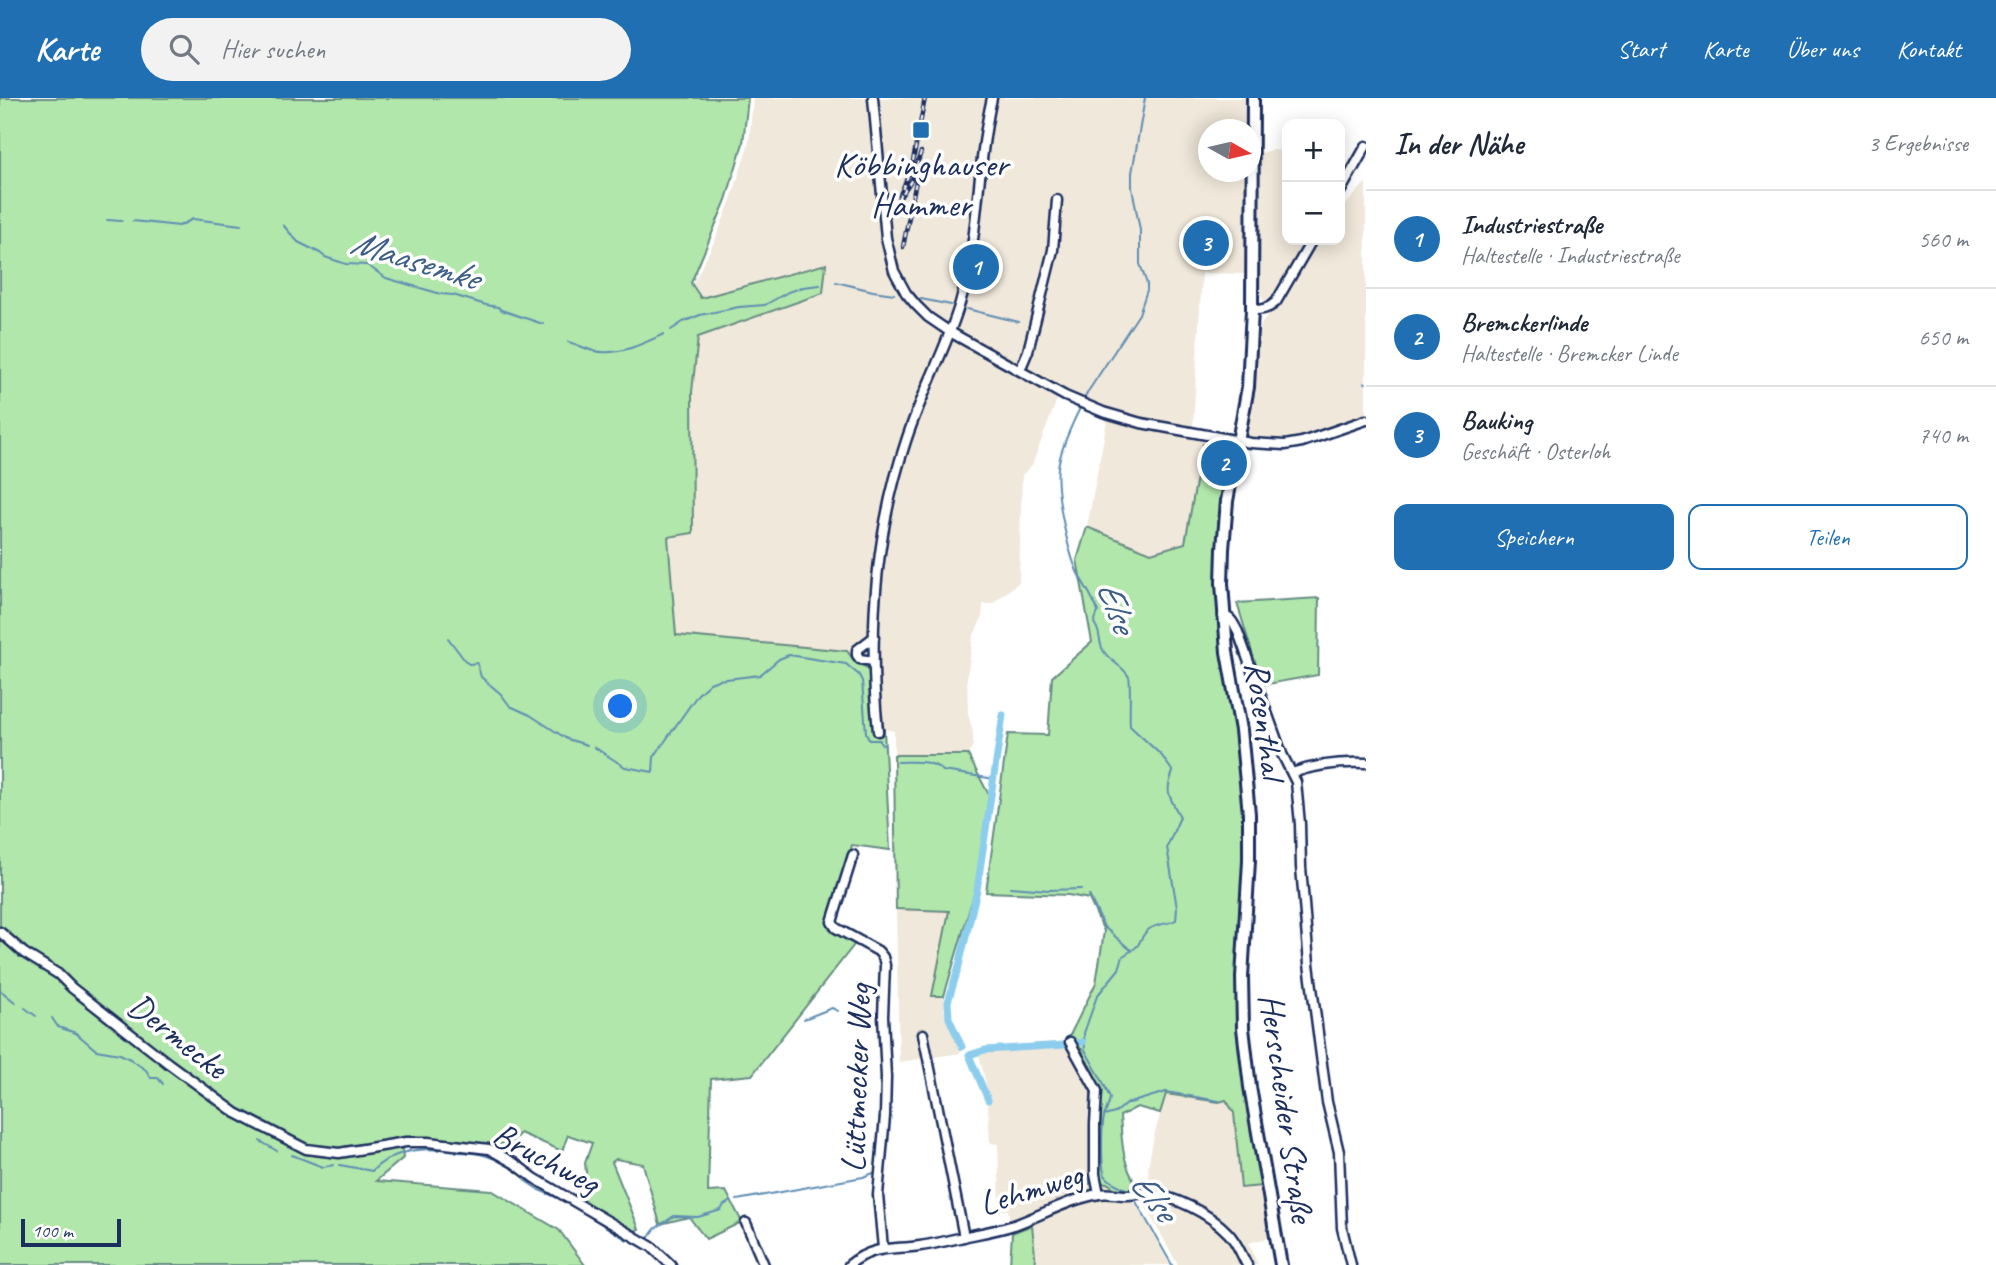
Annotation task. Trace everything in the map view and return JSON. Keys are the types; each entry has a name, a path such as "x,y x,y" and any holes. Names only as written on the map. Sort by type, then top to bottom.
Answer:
{"main road":[{"name":"Rosenthal","path":"1249,832 1241,730 1223,616 1224,528 1248,387 1252,310 1253,98"},
{"name":"Herscheider Straße","path":"1249,832 1242,977 1243,1028 1250,1087 1281,1265"}],"street":[{"path":"873,98 886,238 894,271 916,305 950,332 1077,401 1102,412 1141,423 1251,443 1284,445 1302,442 1366,420"},
{"path":"878,731 873,661 879,562 885,526 899,461 960,302 971,257 982,148 992,98"},
{"path":"1345,183 1366,146"},
{"path":"1020,370 1028,351 1053,250 1056,200"},
{"path":"1252,310 1270,308 1276,302 1309,245"},
{"path":"1223,616 1233,621 1238,632 1282,754 1296,782 1309,964 1327,1102 1339,1152 1342,1228 1351,1265"},
{"path":"873,661 860,659 857,655 858,650 874,637"},
{"path":"1292,773 1333,765 1366,763"},
{"name":"Lüttmecker Weg","path":"853,855 832,922 836,928 878,951 885,965 885,1116 878,1195 886,1248"},
{"name":"Dermecke","path":"0,932 236,1113 306,1149 339,1153"},
{"path":"923,1034 964,1237"},
{"path":"1070,1042 1097,1091 1095,1174 1099,1194"},
{"name":"Bruchweg","path":"339,1153 406,1142 489,1149 652,1247 671,1265"},
{"name":"Lehmweg","path":"849,1265 861,1256 886,1248 920,1246 964,1237 1012,1225 1099,1194 1115,1193 1146,1193 1174,1201 1208,1217 1229,1234 1247,1265"},
{"path":"747,1223 764,1265"}],"shaded area":[{"path":"753,98 1246,98 1245,119 1198,119 1198,182 1245,182 1244,274 1202,273 1193,427 1203,444 1185,543 1151,553 1087,527 1107,421 1058,397 1032,465 1022,475 1019,582 992,604 983,604 982,618 973,637 967,677 968,714 973,745 968,755 894,755 894,731 874,727 856,663 847,651 676,635 668,537 692,533 692,392 698,337 823,293 825,264 702,297 693,284 732,197 749,142"},
{"path":"1282,151 1282,245 1345,245 1345,205 1366,182 1366,414 1287,441 1247,439 1260,326 1267,317 1267,302 1262,299 1255,261 1257,182 1261,182 1261,153"},
{"path":"896,909 949,911 932,995 944,996 944,1009 961,1053 899,1062"},
{"path":"1060,1044 1082,1049 1091,1086 1090,1184 1108,1182 1136,1204 1170,1265 1036,1265 1032,1226 1012,1233 1008,1210 1000,1210 998,1144 990,1143 987,1089 978,1050"},
{"path":"1166,1094 1219,1102 1226,1100 1234,1113 1241,1188 1261,1186 1271,1237 1249,1243 1258,1265 1178,1265 1143,1202 1138,1188 1150,1187 1148,1167"}],"green space":[{"path":"0,98 748,98 743,143 726,200 691,283 701,298 826,264 823,293 698,337 692,392 693,533 668,537 676,635 847,651 856,663 870,669 874,727 884,729 890,850 852,845 831,925 857,941 752,1075 711,1079 708,1192 726,1191 742,1222 706,1239 689,1217 660,1224 643,1164 616,1159 612,1162 639,1229 632,1232 573,1197 587,1182 585,1163 592,1143 568,1135 562,1151 520,1133 512,1142 508,1140 494,1149 447,1140 401,1139 403,1158 376,1181 491,1190 559,1230 585,1265 0,1265"},
{"path":"1203,444 1230,451 1220,507 1217,553 1220,621 1245,812 1238,1038 1261,1186 1241,1188 1234,1113 1226,1100 1219,1102 1166,1094 1160,1113 1137,1107 1120,1116 1126,1162 1138,1187 1120,1192 1107,1183 1090,1184 1091,1086 1082,1049 1069,1037 1096,983 1104,931 1089,899 1068,895 986,892 1008,734 1048,735 1052,677 1092,642 1077,560 1087,527 1151,553 1185,543"},
{"path":"1319,598 1318,675 1262,685 1237,603"},
{"path":"894,755 968,755 989,795 976,887 944,996 932,996 949,911 896,909"},
{"path":"1032,1225 1036,1265 1010,1265 1012,1233"}],"waterway":[{"name":"Else","path":"1083,401 1139,314 1147,290 1140,264 1140,230 1132,188 1132,173 1145,98"},
{"path":"133,221 179,226 193,219 241,225"},
{"path":"107,220 122,221"},
{"name":"Maasemke","path":"283,225 298,242 325,257 346,264 367,265 386,278 498,307 543,324"},
{"name":"Maasemke","path":"836,282 894,294"},
{"name":"Maasemke","path":"671,330 700,315 765,305 788,292 820,285"},
{"name":"Maasemke","path":"921,299 951,305"},
{"name":"Maasemke","path":"967,309 1019,322"},
{"name":"Maasemke","path":"568,342 594,351 612,352 639,345 664,334"},
{"name":"Else","path":"1081,406 1065,441 1058,472 1059,500 1065,531 1076,569 1098,612 1094,623 1102,648 1129,677 1130,726 1162,756 1173,772 1169,790 1180,817 1167,847 1177,908 1176,920 1151,928 1136,947 1123,956 1119,969 1097,996 1084,1033 1085,1050 1110,1098 1103,1126 1102,1155 1105,1175 1128,1191"},
{"path":"448,638 466,662 477,663 481,677 501,694 510,706 530,715 567,739 587,745"},
{"path":"594,747 625,767 653,772 654,757 698,694 710,683 760,675 779,659 789,655 846,664 859,675 862,681 866,733 869,740 880,740 885,746"},
{"path":"962,1047 949,1018 948,1002 977,890 1003,715"},
{"path":"898,762 927,763 943,771 995,779"},
{"path":"1010,887 1081,889"},
{"path":"1089,895 1104,927 1132,951"},
{"name":"Dermecke","path":"0,990 16,1003"},
{"name":"Dermecke","path":"25,1008 36,1016"},
{"path":"804,1019 832,1008 838,1011"},
{"name":"Dermecke","path":"52,1018 58,1027 76,1033 96,1050 120,1054 130,1059 146,1070 151,1078 158,1078 163,1084"},
{"name":"Else","path":"1077,1043 1083,1042"},
{"path":"988,1100 969,1055 985,1050 1065,1045"},
{"path":"1104,1116 1115,1113 1126,1104 1166,1092 1219,1101"},
{"name":"Dermecke","path":"879,1142 881,1102"},
{"name":"Dermecke","path":"260,1141 277,1151"},
{"name":"Dermecke","path":"340,1165 372,1171 386,1160 402,1153 438,1150"},
{"name":"Dermecke","path":"456,1152 488,1156 516,1171"},
{"name":"Dermecke","path":"292,1155 323,1167 334,1165"},
{"name":"Dermecke","path":"737,1200 863,1177 876,1172 877,1165"},
{"name":"Dermecke","path":"524,1180 565,1201 627,1240"},
{"name":"Else","path":"1134,1198 1172,1265"},
{"name":"Dermecke","path":"647,1239 656,1228 674,1216 698,1217 721,1210 731,1201"}],"railway":[{"path":"921,152 912,179 897,202 912,166 925,98"},
{"path":"903,247 916,181"}],"place":[{"name":"Köbbinghauser Hammer","path":"921,130"},
{"name":"Bauking","path":"1206,243"},
{"name":"Industriestraße","path":"976,267"},
{"name":"Bremckerlinde","path":"1224,463"}]}
